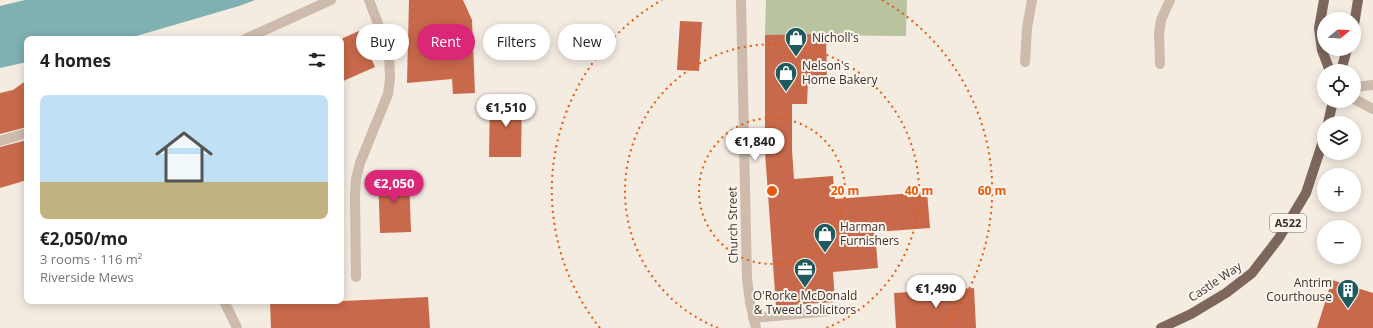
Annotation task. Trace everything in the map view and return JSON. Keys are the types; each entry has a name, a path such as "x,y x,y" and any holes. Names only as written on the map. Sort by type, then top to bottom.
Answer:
{"main road":[{"path":"1324,0 1319,28 1322,50 1327,64"},
{"path":"1356,12 1358,0"},
{"name":"Castle Way","path":"1161,328 1191,314 1220,297 1252,273 1279,238 1306,193 1317,159"}],"street":[{"path":"252,36 331,0"},
{"path":"356,277 356,179 360,163 388,94 390,79 389,53 369,0"},
{"name":"Church Street","path":"741,0 747,279 755,323"},
{"path":"1025,62 1027,28 1032,0"},
{"path":"1160,64 1161,20 1170,0"},
{"path":"1361,86 1373,84"},
{"path":"1361,103 1373,109"},
{"path":"0,142 24,134"},
{"path":"225,304 237,328"},
{"path":"755,323 842,310"}],"green space":[{"path":"766,0 907,0 906,36 765,35"}],"water":[{"path":"25,0 255,0 136,36 24,36 24,63 0,68 0,6"}],"building":[{"path":"409,0 463,0 472,20 472,24 417,24 417,60 474,60 475,93 453,94 452,79 407,83 408,60 409,60"},
{"path":"680,21 702,22 699,71 677,70"},
{"path":"356,32 356,60 372,60 375,67 344,81 344,38"},
{"path":"826,34 827,81 808,82 807,104 792,104 792,150 794,179 833,176 835,199 927,192 930,228 875,232 878,268 833,272 835,302 776,306 765,152 765,35"},
{"path":"24,82 24,128 0,134 0,93 13,90"},
{"path":"490,98 522,98 521,157 489,157"},
{"path":"24,141 24,181 0,188 0,147"},
{"path":"378,175 409,175 411,232 380,233"},
{"name":"Antrim Courthouse","path":"1332,280 1373,293 1373,328 1317,328"},
{"path":"974,288 976,328 896,328 894,293"},
{"path":"428,297 430,328 271,328 270,304 344,304 344,301"}],"place":[{"name":"Nicholl's","path":"796,58"},
{"name":"Nelson's Home Bakery","path":"786,92"},
{"name":"Harman Furnishers","path":"825,254"},
{"name":"O'Rorke McDonald & Tweed Solicitors","path":"805,288"},
{"name":"Antrim Courthouse","path":"1348,310"}]}
